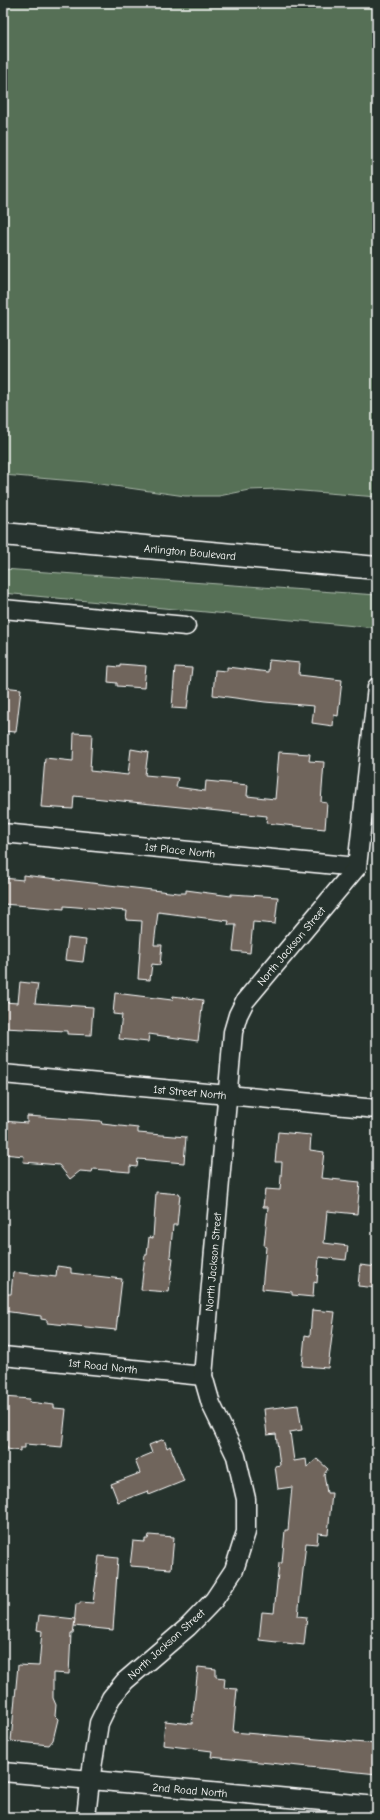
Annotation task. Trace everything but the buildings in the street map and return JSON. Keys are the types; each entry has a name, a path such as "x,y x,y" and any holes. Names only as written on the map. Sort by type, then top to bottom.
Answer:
{"highway":[{"name":"Arlington Boulevard","path":"3,534 377,568"}],"street":[{"path":"3,609 186,626"},
{"path":"357,868 377,687"},
{"name":"1st Place North","path":"3,833 357,868"},
{"name":"North Jackson Street","path":"86,1817 99,1723 111,1698 125,1681 188,1627 214,1600 234,1570 246,1532 246,1499 236,1456 212,1404 203,1376 233,1032 238,1015 245,1001 357,868"},
{"name":"1st Street North","path":"3,1074 377,1109"},
{"name":"1st Road North","path":"3,1356 203,1376"},
{"name":"2nd Road North","path":"3,1772 377,1806"}],"green space":[{"path":"3,3 377,3 377,497 278,489 249,490 219,496 185,496 86,482 3,475"},
{"path":"3,569 377,595 377,628 3,593"}]}
